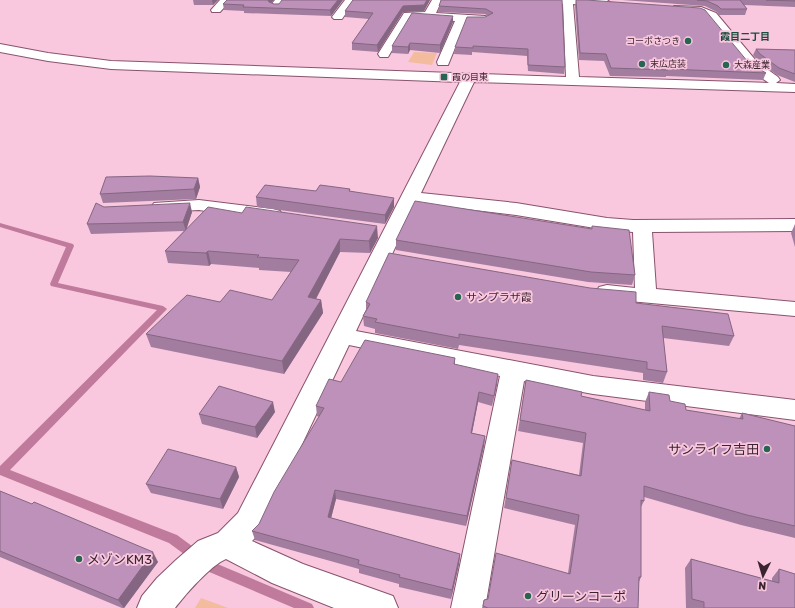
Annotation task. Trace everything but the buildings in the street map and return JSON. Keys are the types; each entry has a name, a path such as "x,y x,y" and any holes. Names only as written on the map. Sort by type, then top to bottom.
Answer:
{"street":[{"path":"216,10 226,0"},
{"path":"338,17 350,0"},
{"path":"432,16 430,14 437,0"},
{"path":"555,0 616,4"},
{"path":"568,1 573,80"},
{"path":"668,7 700,10 712,15 752,65 771,79 795,88"},
{"path":"384,54 408,15 485,19"},
{"path":"443,62 462,18"},
{"path":"0,48 48,57 111,65 795,88"},
{"path":"154,608 169,589 248,523 382,255 385,232 411,197 469,78"},
{"path":"411,197 516,209 607,224 795,225"},
{"path":"145,207 199,205 293,218"},
{"path":"642,225 646,295"},
{"path":"382,255 405,259"},
{"path":"588,290 795,309"},
{"path":"342,336 593,385 795,410"},
{"path":"468,608 514,369"},
{"path":"208,555 251,558 319,587 381,608"}],"shaded area":[{"path":"414,52 437,53 432,65 408,62"},
{"path":"201,598 228,608 195,608"}],"waterway":[{"path":"0,225 70,246 54,284 163,309 2,471 173,539 211,567 308,608"}],"place":[{"name":"コーポさつき","path":"688,41"},
{"name":"末広店装","path":"642,64"},
{"name":"大森産業","path":"726,65"},
{"name":"霞の目東","path":"444,77"},
{"name":"サンプラザ霞","path":"458,297"},
{"name":"サンライフ吉田","path":"767,449"},
{"name":"メゾンKM3","path":"79,559"},
{"name":"グリーンコーポ","path":"528,596"}],"district":[{"name":"霞目二丁目","path":"745,37"}]}
